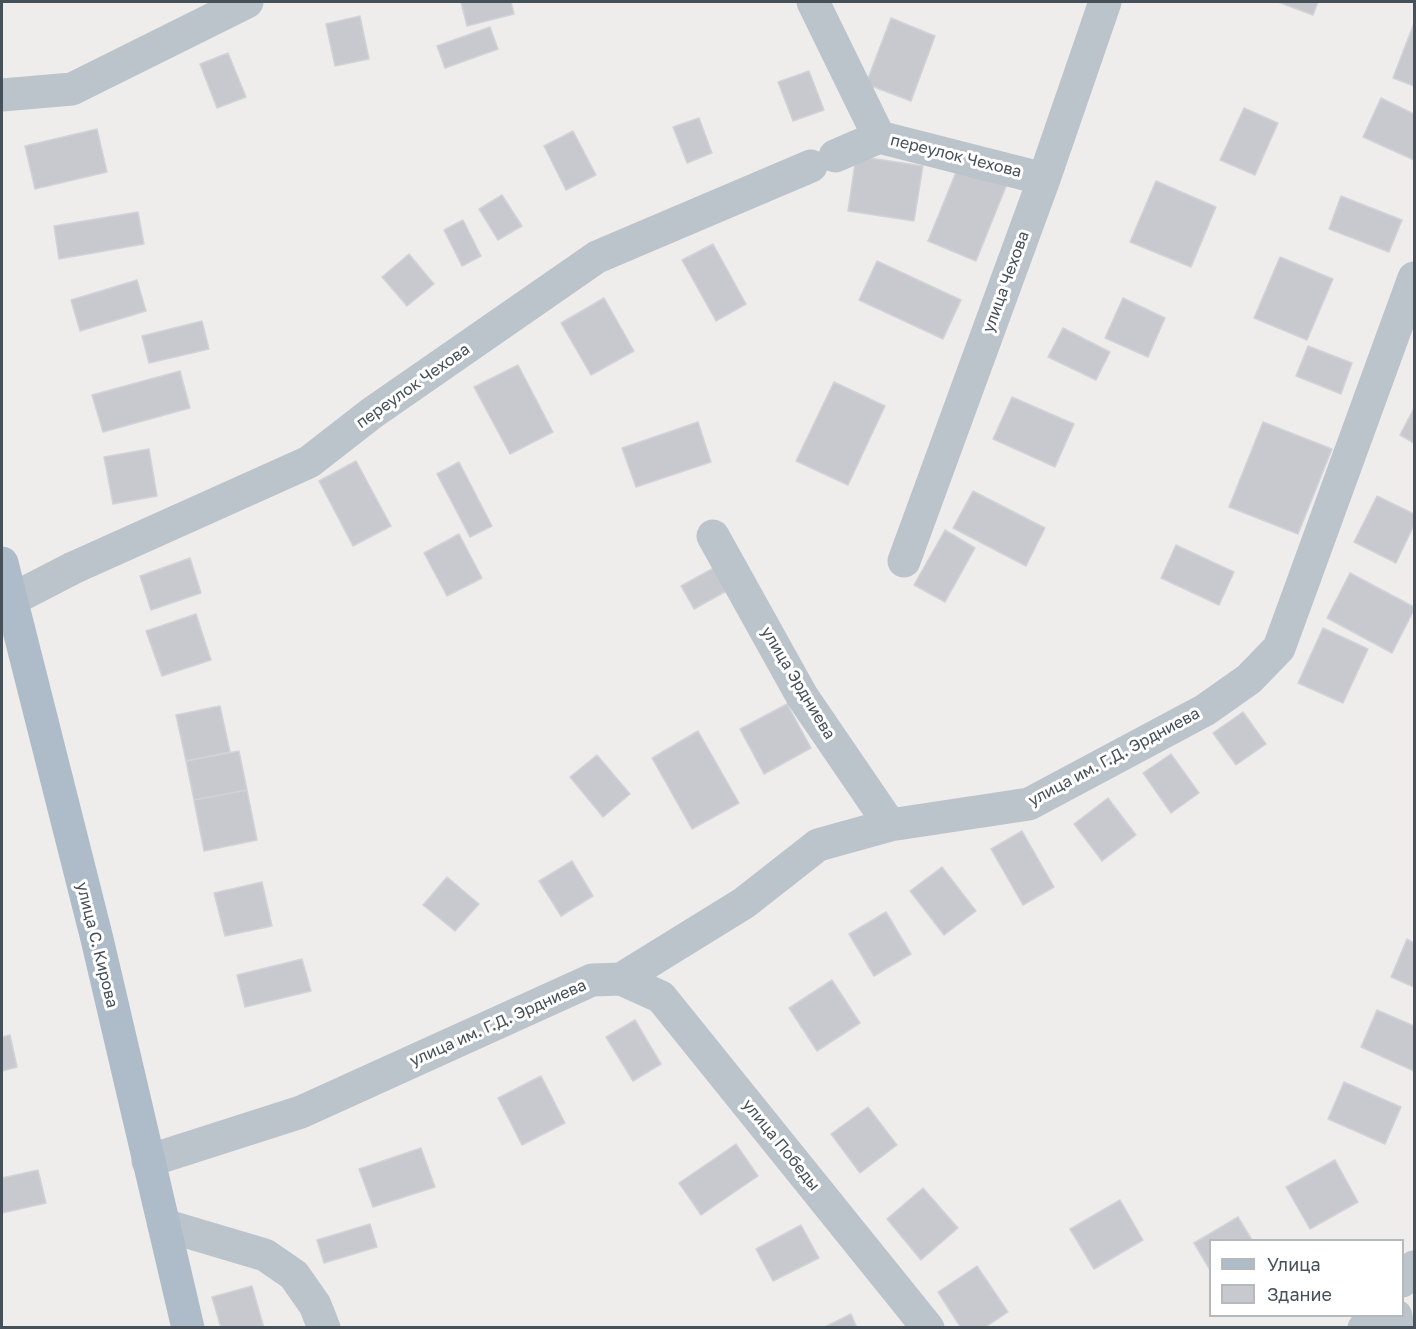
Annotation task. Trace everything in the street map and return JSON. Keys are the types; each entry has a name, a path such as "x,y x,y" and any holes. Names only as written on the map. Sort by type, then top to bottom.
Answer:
{"main road":[{"name":"улица С. Кирова","path":"2,563 97,939 188,1328"}],"street":[{"path":"2,95 72,89 247,2"},
{"path":"813,2 879,137"},
{"name":"улица Чехова","path":"904,561 1044,179 1105,2"},
{"name":"переулок Чехова","path":"10,600 73,568 309,462 372,413 597,256 879,137 1044,179"},
{"name":"улица им. Г.Д. Эрдниева","path":"148,1161 301,1112 592,980 621,979 744,903 818,845 890,825 1029,804 1205,710 1249,680 1279,648 1414,278"},
{"name":"улица Эрдниева","path":"713,536 802,696 890,825"},
{"name":"улица Победы","path":"621,979 661,997 928,1328"},
{"path":"164,1225 265,1255 294,1275 315,1305 324,1328"},
{"path":"1404,1279 1414,1267"}],"building":[{"path":"461,2 511,2 514,14 467,26"},
{"path":"1278,2 1318,2 1313,15"},
{"path":"360,16 369,59 335,66 326,24"},
{"path":"891,18 935,36 911,101 866,84"},
{"path":"1414,23 1414,86 1393,78"},
{"path":"490,27 498,49 445,68 437,46"},
{"path":"228,53 246,97 217,108 200,64"},
{"path":"809,71 824,110 793,121 778,82"},
{"path":"1381,98 1414,114 1414,160 1363,137"},
{"path":"1244,108 1278,123 1255,175 1220,160"},
{"path":"699,118 712,153 687,163 673,127"},
{"path":"97,129 107,172 35,189 25,146"},
{"path":"573,131 596,175 566,190 544,146"},
{"path":"856,156 923,166 914,221 848,211"},
{"path":"961,160 1009,179 976,261 928,241"},
{"path":"1156,181 1216,207 1191,267 1130,242"},
{"path":"502,195 522,226 498,240 479,209"},
{"path":"1341,196 1402,220 1389,252 1329,229"},
{"path":"138,212 144,244 59,259 54,226"},
{"path":"463,220 481,256 462,266 444,230"},
{"path":"713,244 746,304 716,321 682,260"},
{"path":"409,254 434,284 407,306 382,277"},
{"path":"1280,257 1333,279 1307,340 1254,318"},
{"path":"877,261 961,300 943,339 859,300"},
{"path":"137,280 146,311 80,331 71,300"},
{"path":"604,298 634,351 591,375 561,323"},
{"path":"1123,298 1165,318 1148,357 1105,338"},
{"path":"202,321 209,349 149,363 142,336"},
{"path":"1063,328 1110,352 1096,380 1048,357"},
{"path":"1308,346 1352,363 1341,394 1296,376"},
{"path":"518,365 553,432 510,454 474,387"},
{"path":"180,371 190,408 103,432 92,395"},
{"path":"834,382 885,406 848,485 796,461"},
{"path":"1012,397 1074,424 1055,467 993,439"},
{"path":"1414,408 1414,443 1400,435"},
{"path":"698,422 711,462 636,487 622,448"},
{"path":"1263,422 1332,449 1298,534 1229,507"},
{"path":"149,449 157,496 113,504 104,457"},
{"path":"356,461 391,526 353,546 319,481"},
{"path":"459,462 492,526 470,537 437,474"},
{"path":"973,491 1045,528 1026,566 953,528"},
{"path":"1377,496 1414,514 1414,525 1396,563 1354,542"},
{"path":"945,530 975,548 945,602 914,585"},
{"path":"459,534 482,578 447,596 424,553"},
{"path":"1176,545 1234,572 1219,605 1161,578"},
{"path":"190,558 201,593 151,610 140,576"},
{"path":"719,565 732,588 694,609 681,586"},
{"path":"1350,573 1414,607 1392,653 1327,618"},
{"path":"196,614 211,660 162,676 146,631"},
{"path":"1323,628 1368,649 1343,703 1298,683"},
{"path":"787,704 811,748 764,774 740,729"},
{"path":"220,706 230,752 186,761 176,715"},
{"path":"1243,712 1266,744 1236,765 1213,733"},
{"path":"698,731 739,803 692,829 652,758"},
{"path":"239,751 247,790 194,800 186,761"},
{"path":"1171,754 1199,793 1171,813 1143,773"},
{"path":"597,755 630,794 603,817 570,777"},
{"path":"247,790 257,840 204,851 194,800"},
{"path":"1108,798 1136,835 1102,861 1074,824"},
{"path":"1022,831 1054,887 1023,905 991,849"},
{"path":"572,861 593,896 561,916 539,881"},
{"path":"942,867 976,911 944,935 910,891"},
{"path":"447,877 479,904 455,931 423,905"},
{"path":"262,882 272,926 225,936 214,893"},
{"path":"886,912 911,954 874,976 849,934"},
{"path":"1407,939 1414,943 1414,987 1391,977"},
{"path":"302,959 311,991 245,1007 237,975"},
{"path":"832,980 860,1023 817,1051 789,1008"},
{"path":"1377,1010 1414,1026 1414,1071 1361,1047"},
{"path":"635,1020 661,1064 633,1081 606,1037"},
{"path":"10,1035 17,1067 2,1071 2,1037"},
{"path":"541,1076 565,1123 522,1145 498,1098"},
{"path":"1344,1082 1401,1107 1385,1144 1328,1119"},
{"path":"868,1107 897,1145 860,1173 831,1134"},
{"path":"736,1144 758,1176 701,1215 679,1183"},
{"path":"421,1148 435,1187 373,1207 359,1169"},
{"path":"1335,1160 1358,1202 1310,1229 1286,1187"},
{"path":"38,1170 46,1203 2,1213 2,1178"},
{"path":"923,1188 958,1228 921,1260 887,1219"},
{"path":"1120,1200 1143,1240 1094,1269 1070,1229"},
{"path":"1238,1217 1251,1239 1209,1239 1209,1268 1194,1243"},
{"path":"370,1224 377,1247 324,1263 317,1240"},
{"path":"801,1225 819,1258 773,1281 756,1249"},
{"path":"977,1266 1008,1312 984,1328 961,1328 938,1292"},
{"path":"252,1286 264,1328 221,1328 212,1297"},
{"path":"851,1314 857,1328 823,1328"}]}
